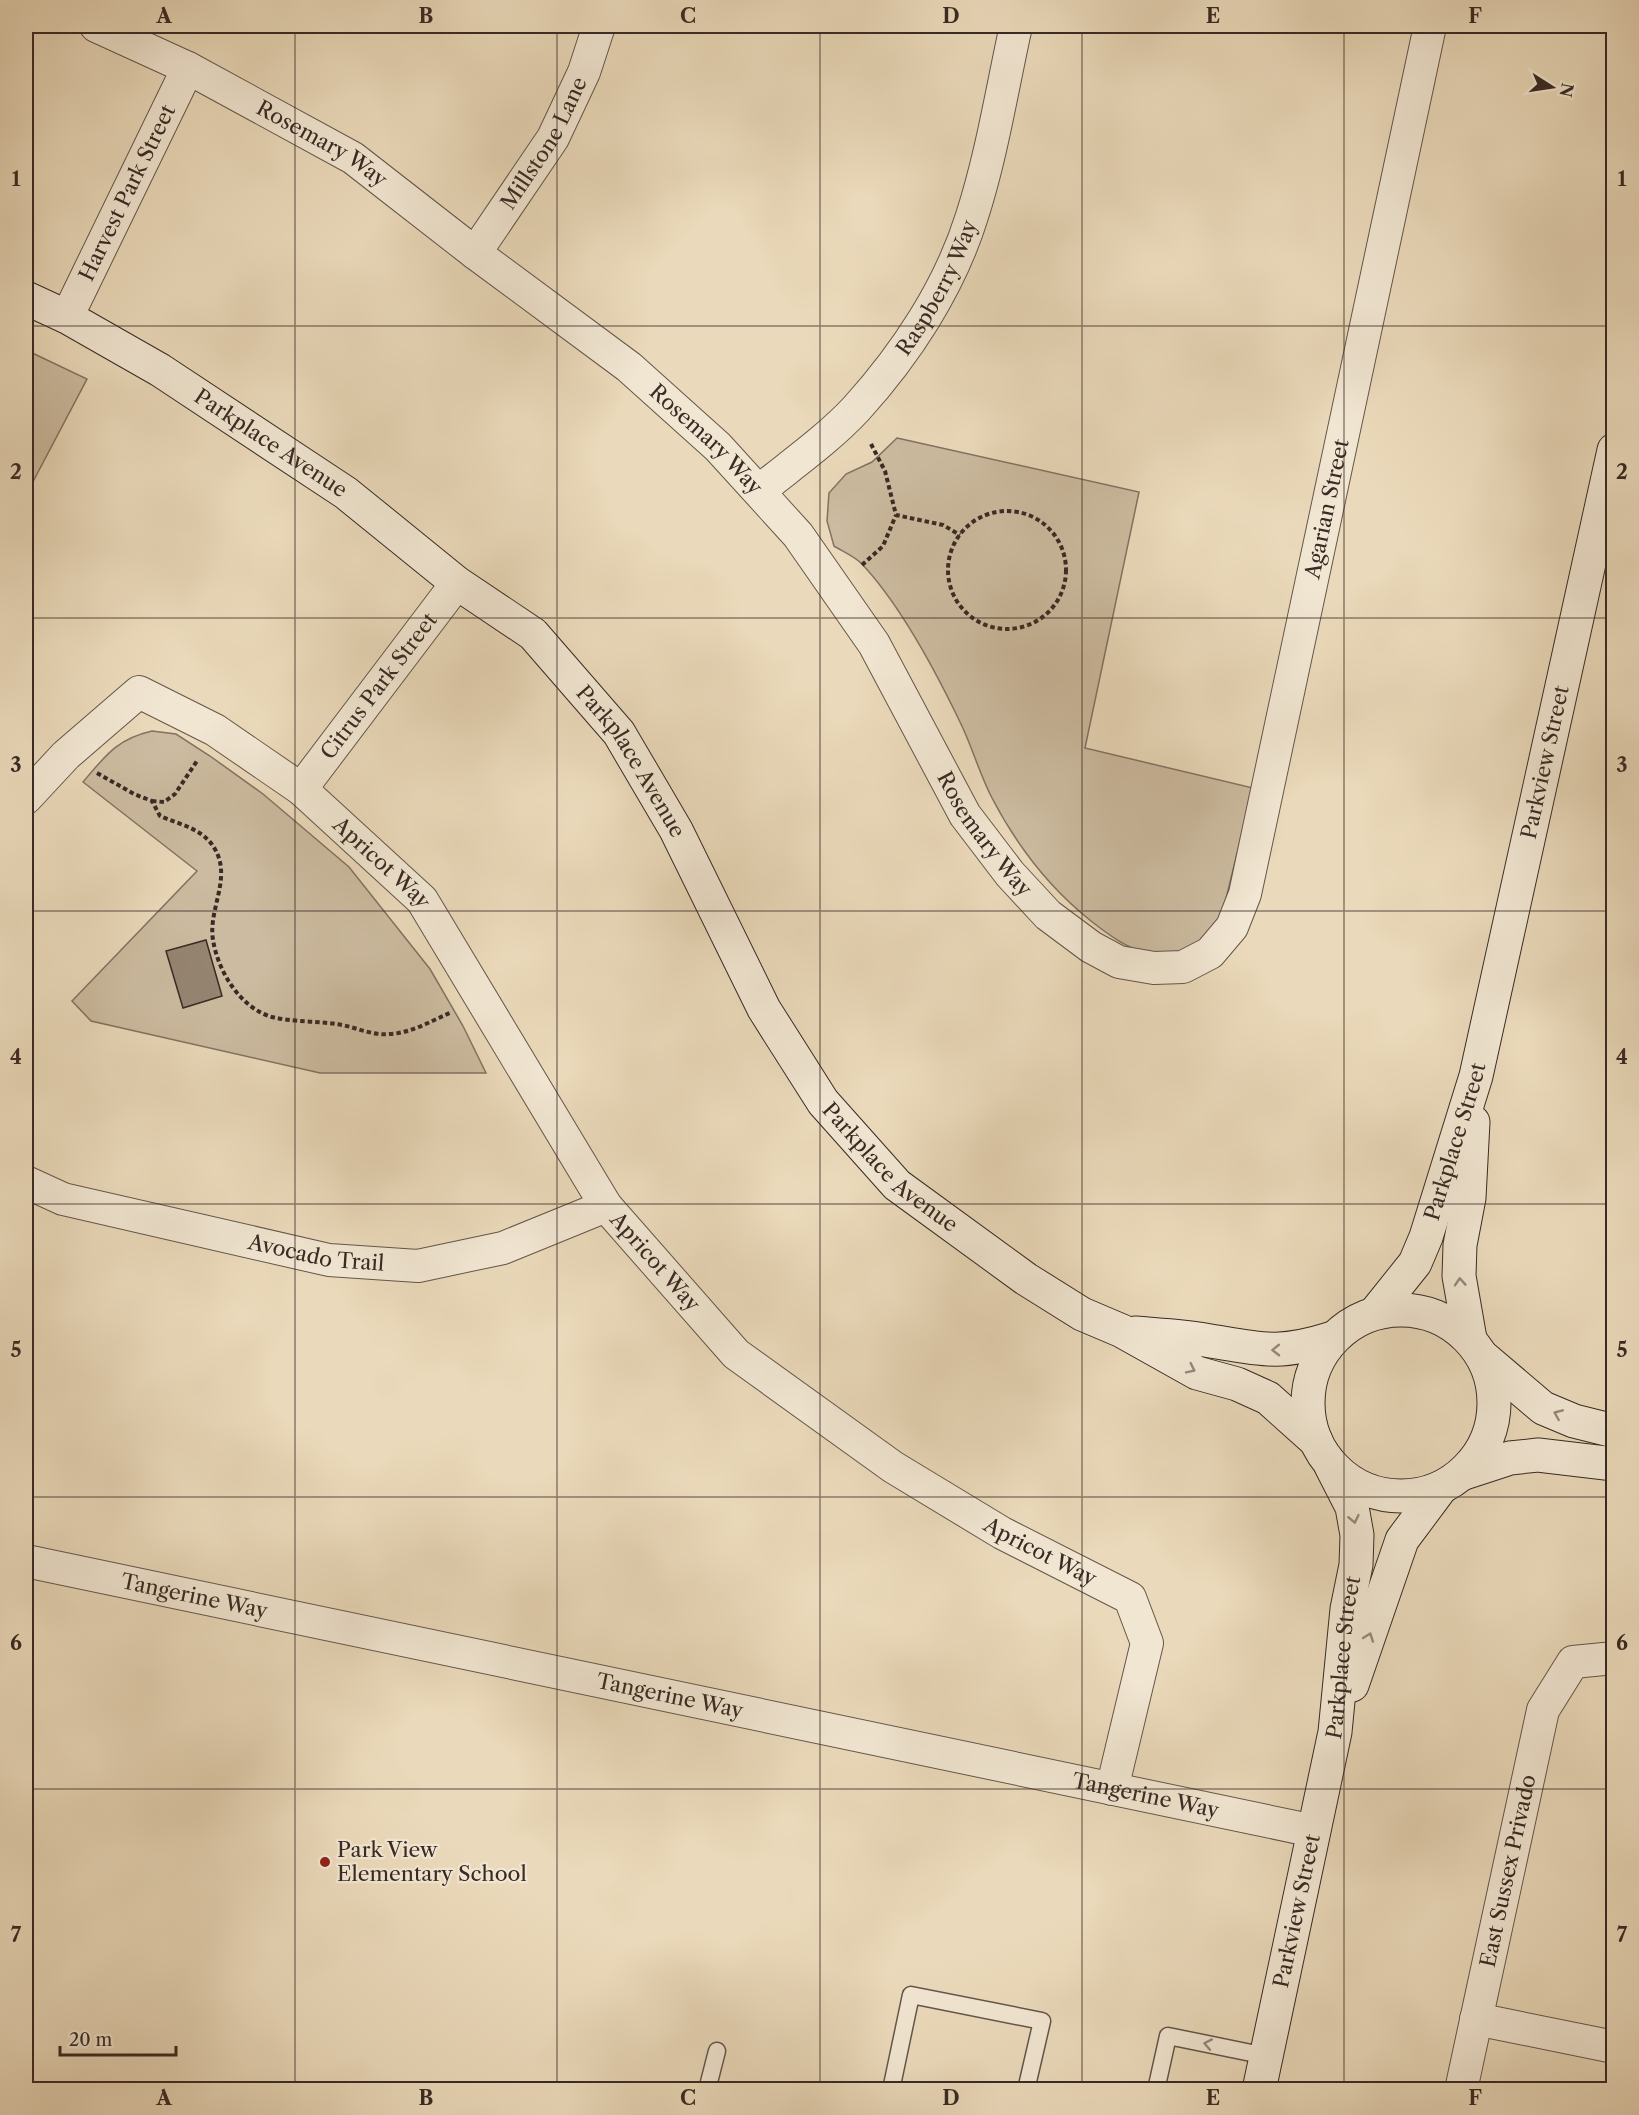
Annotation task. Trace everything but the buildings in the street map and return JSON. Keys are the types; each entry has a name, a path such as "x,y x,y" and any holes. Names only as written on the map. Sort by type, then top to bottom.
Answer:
{"street":[{"name":"Rosemary Way","path":"96,26 188,68 353,158 475,253 629,367 718,447 798,535 874,644 965,815 1017,882 1048,915 1091,947 1119,963 1154,968 1183,967"},
{"name":"Millstone Lane","path":"475,253 553,138 584,72 599,26"},
{"name":"Raspberry Way","path":"759,491 854,411 909,343 945,281 978,194 1016,26"},
{"name":"Agarian Street","path":"1183,967 1210,953 1232,927 1245,894 1430,26"},
{"name":"Harvest Park Street","path":"67,317 188,68"},
{"name":"Parkplace Avenue","path":"26,298 67,317 160,370 346,493 458,583 533,634 619,733 676,830 724,932 764,1009 824,1102 897,1185 1026,1279 1082,1314 1122,1331 1197,1372 1236,1384 1268,1398 1324,1453"},
{"name":"Parkview Street","path":"1476,1076 1614,450"},
{"name":"Citrus Park Street","path":"301,789 458,583"},
{"name":"Apricot Way","path":"66,754 139,692 214,730 301,789 422,900 606,1206 736,1354 893,1467 1002,1533 1130,1598 1147,1643 1112,1789"},
{"path":"26,798 66,754"},
{"name":"Parkplace Street","path":"1375,1313 1415,1263 1426,1237 1476,1076"},
{"name":"Parkplace Street","path":"1476,1076 1469,1198 1460,1255 1461,1300 1476,1348"},
{"name":"Avocado Trail","path":"26,1182 63,1199 329,1260 418,1266 503,1248 606,1206"},
{"path":"1614,1431 1574,1421 1544,1408 1522,1392 1450,1322 1426,1312 1401,1309 1375,1313 1353,1323 1333,1338 1318,1361 1309,1387 1308,1414 1324,1453 1354,1484 1382,1495 1411,1496 1510,1458 1538,1455 1614,1464"},
{"name":"Parkplace Avenue","path":"1122,1331 1276,1351 1303,1348 1333,1338"},
{"path":"1452,1481 1481,1453 1491,1430 1495,1405 1492,1380 1476,1348"},
{"name":"Parkplace Street","path":"1324,1453 1352,1507 1358,1535 1356,1566 1347,1609 1335,1732"},
{"name":"Parkplace Street","path":"1335,1732 1402,1540 1452,1481"},
{"name":"Tangerine Way","path":"26,1561 1314,1831"},
{"name":"East Sussex Privado","path":"1461,2090 1543,1710 1574,1662 1614,1658"},
{"name":"Parkview Street","path":"1259,2090 1335,1732"},
{"path":"1476,2019 1614,2047"}],"lane":[{"path":"891,2090 911,1995 1042,2021 1026,2090"},
{"path":"1156,2090 1168,2036 1266,2056"},
{"path":"707,2090 717,2051"}],"path":[{"path":"834,587 883,546 896,514 885,471 854,411"},
{"path":"999,511 1018,512 1036,518 1052,531 1062,548 1066,568 1063,588 1054,606 1038,620 1020,627 1000,628 982,623 966,612 955,597 949,579 949,560 960,535 966,527 981,517 999,511"},
{"path":"896,514 943,525 960,535"},
{"path":"66,754 119,786 152,801 164,802 175,794 214,730"},
{"path":"152,801 160,816 204,834 215,849 220,861 222,876 213,915 213,942 227,978 237,994 249,1005 271,1016 339,1024 367,1032 389,1034 414,1029 481,999"}],"shaded area":[{"path":"26,350 87,379 26,495"},
{"path":"897,438 1139,492 1085,748 1253,788 1222,915 1207,943 1173,953 1159,954 1132,948 1091,921 1047,880 1012,833 987,789 950,702 903,618 861,563 834,546 827,521 829,493 846,474 872,462"},
{"path":"152,731 176,734 210,756 263,794 349,867 430,969 463,1026 486,1073 320,1073 91,1021 72,1001 197,871 83,782 113,749 140,734"}],"place":[{"name":"Park View Elementary School","path":"325,1862"}]}
